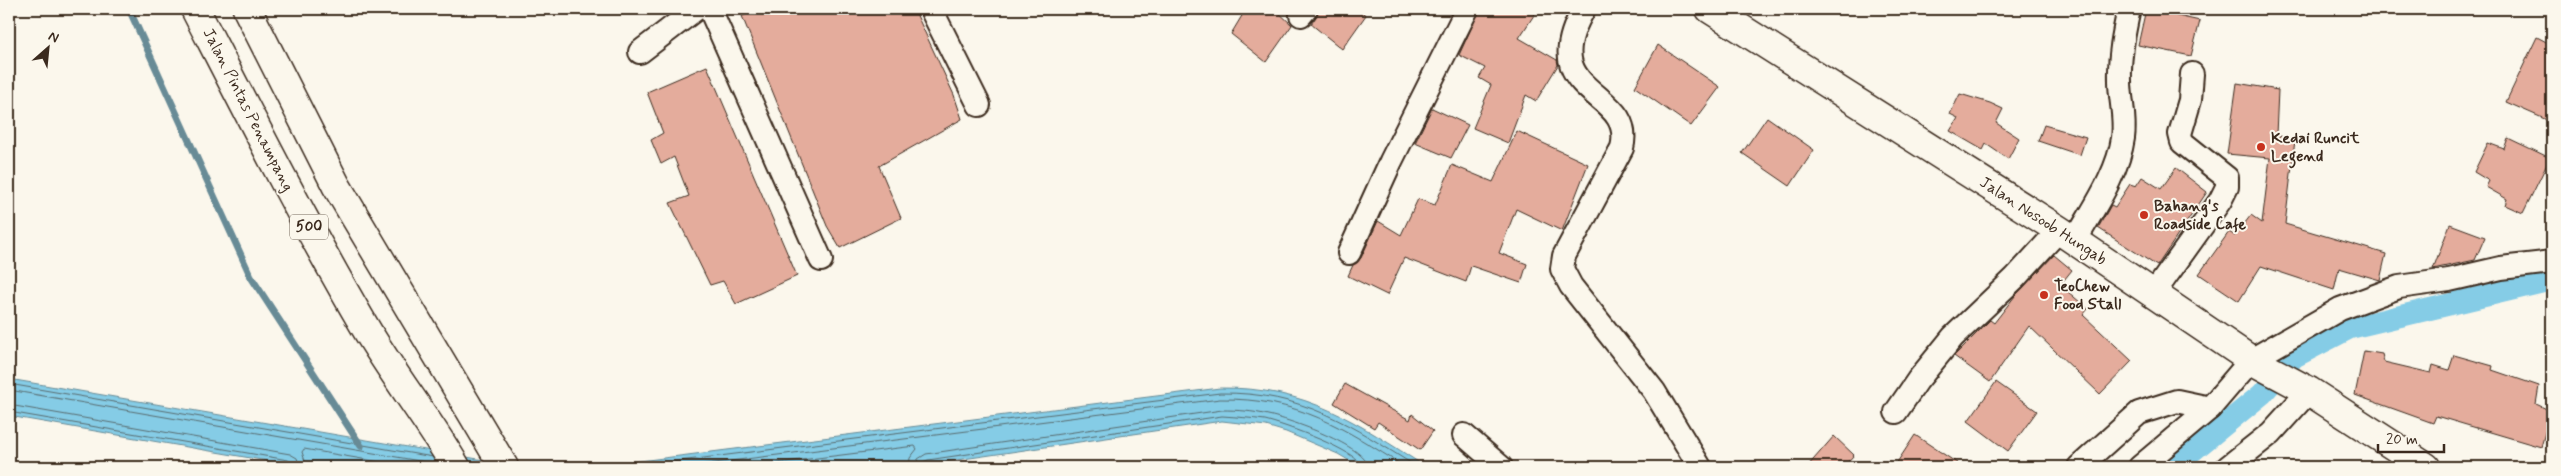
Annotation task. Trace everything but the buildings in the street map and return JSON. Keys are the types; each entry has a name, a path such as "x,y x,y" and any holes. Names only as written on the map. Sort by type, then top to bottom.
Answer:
{"main road":[{"name":"Jalan Pintas Penampang","path":"195,9 281,176 364,326 383,357 438,436 456,467"},
{"name":"500","path":"247,9 336,186 504,467"},
{"name":"Jalan Nosoob Hungab","path":"1710,9 2067,236 2260,364 2305,389 2423,467"}],"street":[{"path":"640,52 696,9"},
{"path":"710,9 820,260"},
{"path":"931,9 979,105"},
{"path":"1349,253 1394,153 1467,9"},
{"path":"1584,9 1570,39 1569,60 1573,72 1620,120 1626,134 1622,148 1564,256 1562,269 1571,286 1654,391 1700,467"},
{"path":"1896,412 1918,380 1954,337 2015,278 2067,236 2101,195 2119,156 2124,137 2120,81 2122,47 2128,9"},
{"path":"2154,293 2220,201 2227,187 2227,178 2182,142 2180,134 2190,100 2192,74"},
{"path":"2140,467 2260,364 2340,309 2399,287 2449,280 2501,268 2552,262"},
{"path":"2228,467 2271,433 2305,389"},
{"path":"2079,467 2139,413 2177,401 2210,408"},
{"path":"1464,435 1501,467"}],"water":[{"path":"9,379 525,467 302,467 9,416"},
{"path":"1220,388 1251,389 1279,394 1329,410 1377,436 1426,467 1360,467 1338,454 1286,432 1266,426 1222,421 909,467 592,467"}],"waterway":[{"path":"129,9 251,277 361,446"},
{"path":"2173,467 2262,394 2294,357 2350,328 2552,280"}],"place":[{"name":"Kedai Runcit Legend","path":"2261,147"},
{"name":"Bahang's Roadside Cafe","path":"2144,215"},
{"name":"TeoChew Food Stall","path":"2044,295"}]}
